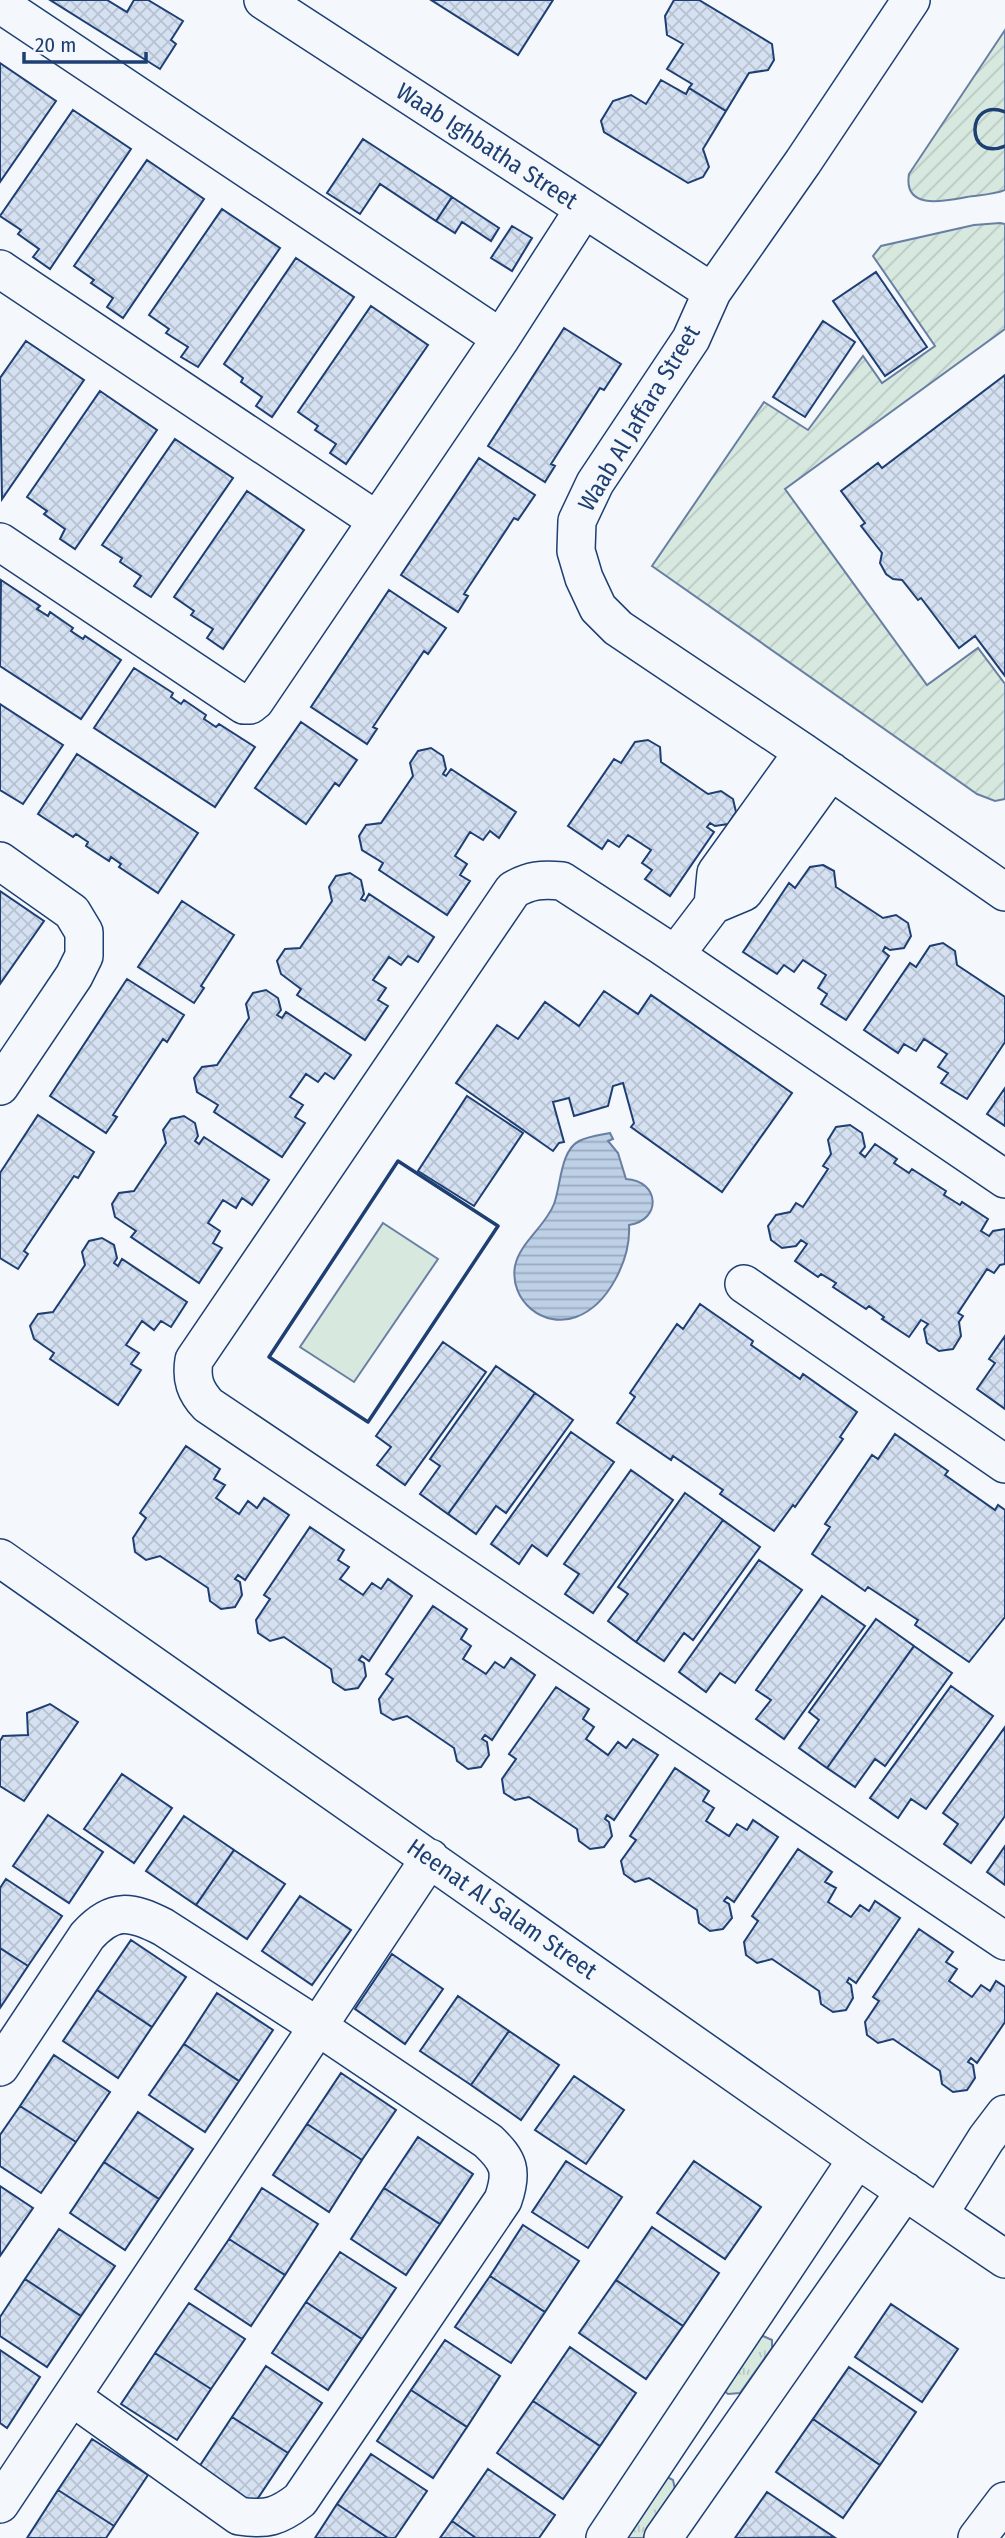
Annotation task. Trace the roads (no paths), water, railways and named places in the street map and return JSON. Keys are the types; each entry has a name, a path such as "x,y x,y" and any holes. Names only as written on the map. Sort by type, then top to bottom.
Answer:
{"street":[{"name":"Waab Ighbatha Street","path":"263,0 712,292"},
{"name":"Waab Al Jaffara Street","path":"911,0 712,292 691,339 595,483 577,521 576,551 584,578 598,608 618,628 817,761 1005,892"},
{"path":"0,4 501,338"},
{"path":"0,542 244,705 250,705 501,338 584,209"},
{"path":"0,269 376,520"},
{"path":"675,956 713,905 716,873 817,761"},
{"path":"0,861 72,912 84,932 84,956 74,976 0,1086"},
{"path":"1005,1179 562,881 529,881 513,890 194,1360 194,1384 208,1405 1005,1941"},
{"path":"744,1284 1005,1464"},
{"name":"Heenat Al Salam Street","path":"0,1558 857,2159 1005,2259"},
{"path":"0,2504 430,1858"},
{"path":"0,2067 87,1936 100,1922 119,1914 140,1916 163,1927 317,2026 488,2141 502,2155 509,2169 509,2184 496,2211 300,2500 279,2515 257,2518 239,2516 72,2397"},
{"path":"939,2214 1005,2114"},
{"path":"605,2538 857,2159"},
{"path":"663,2538 905,2191"},
{"path":"977,2538 1005,2501"}],"water":[{"path":"610,1133 613,1139 608,1141 618,1153 626,1179 645,1186 651,1193 652,1209 640,1222 629,1225 629,1238 622,1265 616,1279 598,1302 576,1317 552,1319 531,1309 523,1301 515,1279 515,1266 522,1249 554,1204 565,1161 573,1146 587,1138"}]}
